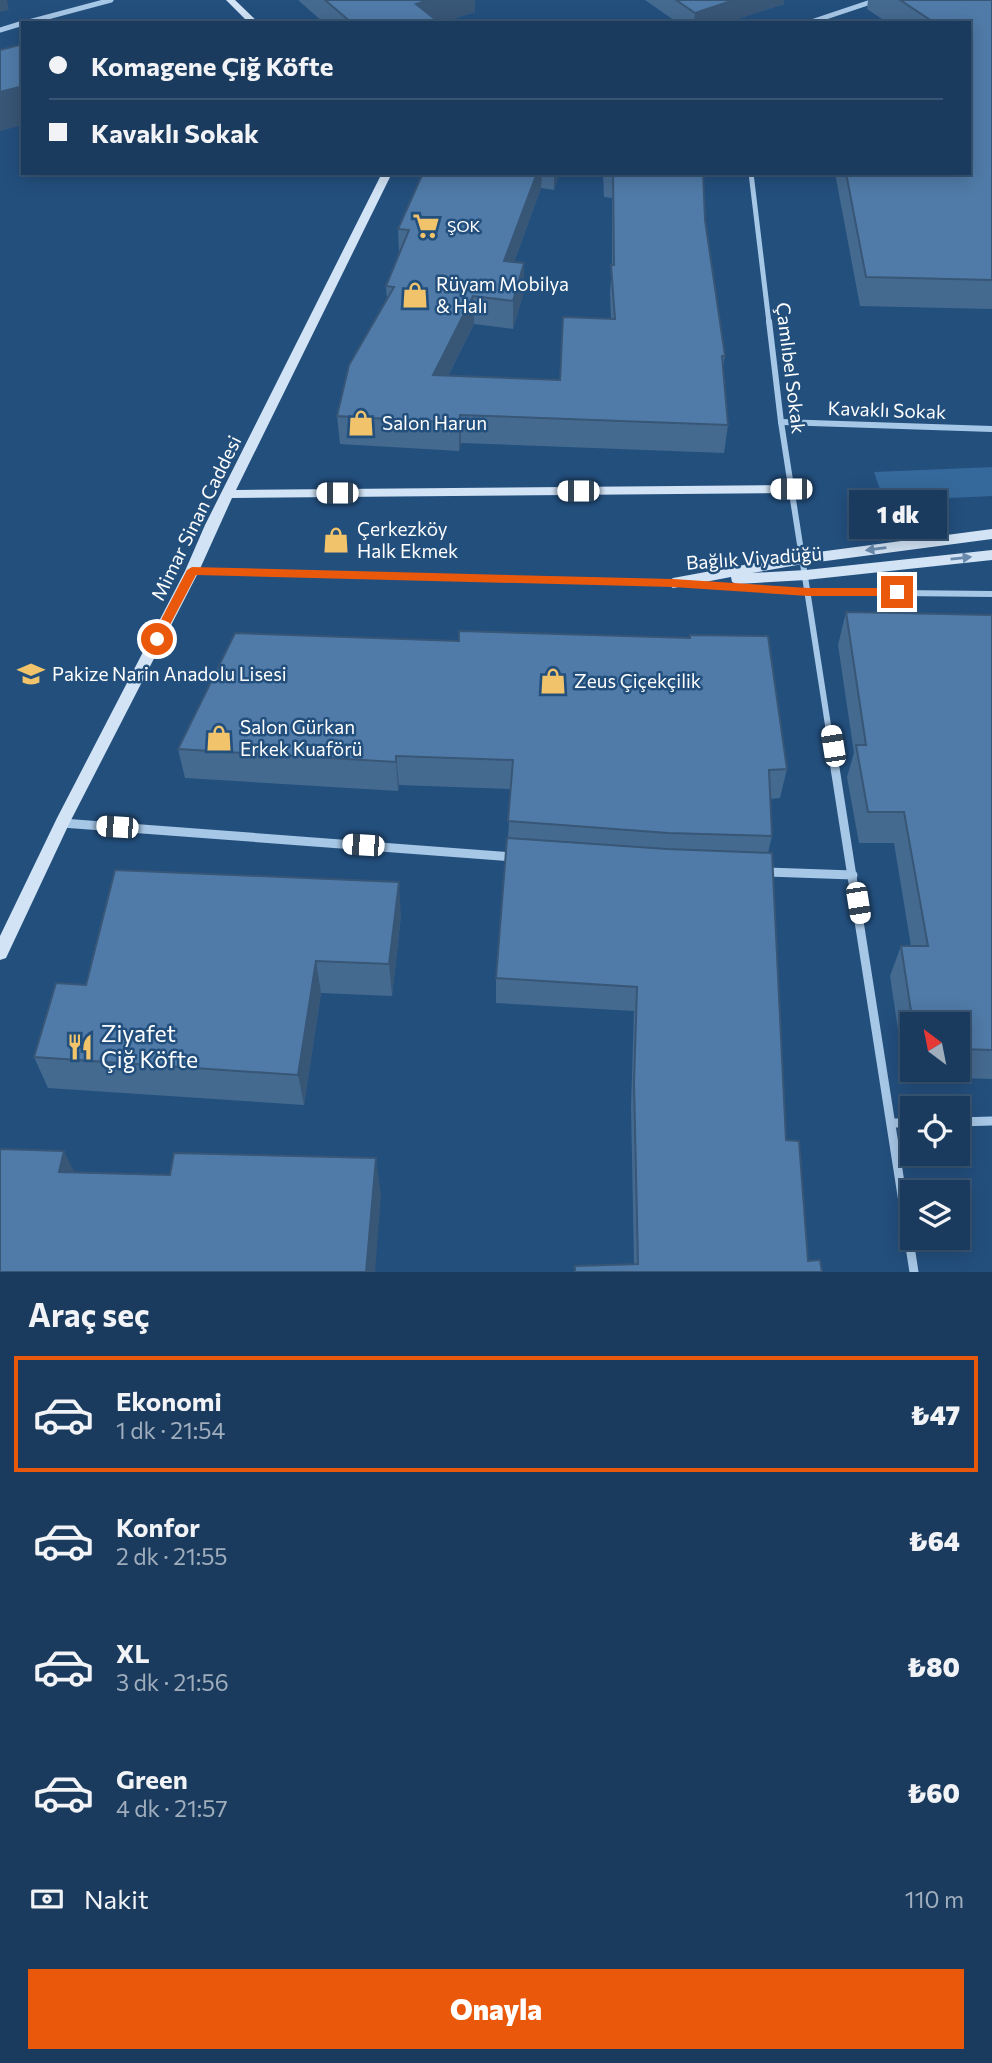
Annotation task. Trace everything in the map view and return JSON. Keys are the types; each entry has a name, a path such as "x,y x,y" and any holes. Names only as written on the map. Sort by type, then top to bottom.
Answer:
{"street":[{"path":"31,21 110,0"},
{"path":"814,21 877,0"},
{"path":"234,3 253,21"},
{"path":"0,30 21,24"},
{"name":"Mimar Sinan Caddesi","path":"0,953 62,823 192,570 386,175"},
{"name":"Çamlıbel Sokak","path":"751,175 781,422 914,1272"},
{"name":"Kavaklı Sokak","path":"781,422 992,429"},
{"path":"230,494 791,489"},
{"name":"Bağlık Viyadüğü","path":"673,583 803,559 992,534"},
{"name":"Bağlık Viyadüğü","path":"673,583 806,575 992,555"},
{"path":"192,570 673,583 808,592 992,594"},
{"path":"62,823 528,858"},
{"path":"759,872 853,875"},
{"path":"970,1122 992,1121"},
{"path":"892,1123 900,1123"}],"shaded area":[{"path":"992,467 992,496 884,501 874,472"}],"building":[{"path":"325,0 428,0 416,4 437,21 350,21"},
{"path":"676,0 734,0 695,13"},
{"path":"900,0 992,0 992,280 866,277 846,175 971,175 971,21 932,21"},
{"path":"21,45 21,87 0,92 0,50"},
{"path":"422,175 536,175 504,261 524,263 513,301 473,296 433,375 560,380 563,317 615,319 611,265 614,265 613,175 703,175 705,220 725,356 722,356 728,425 460,415 459,423 337,416 349,365 394,287 386,286 409,230 398,229"},
{"path":"846,612 992,615 992,1050 970,1049 970,1012 911,1012 901,946 928,946 904,812 868,812 856,745 866,745"},
{"path":"459,631 690,638 690,635 768,636 787,769 769,770 772,836 668,833 508,821 513,760 396,756 396,762 178,749 235,633 459,641"},
{"path":"507,838 772,853 786,1140 799,1141 808,1261 820,1260 822,1272 575,1272 575,1266 638,1264 634,1083 637,987 496,978"},
{"path":"115,870 399,882 389,964 316,961 298,1075 34,1057 56,983 86,985"},
{"path":"0,1149 64,1151 59,1172 170,1175 174,1153 376,1158 366,1272 0,1272"}],"place":[{"name":"ŞOK","path":"426,226"},
{"name":"Rüyam Mobilya & Halı","path":"415,295"},
{"name":"Salon Harun","path":"361,423"},
{"name":"Çerkezköy Halk Ekmek","path":"336,540"},
{"name":"Pakize Narin Anadolu Lisesi","path":"31,674"},
{"name":"Zeus Çiçekçilik","path":"553,681"},
{"name":"Salon Gürkan Erkek Kuaförü","path":"219,738"},
{"name":"Ziyafet Çiğ Köfte","path":"80,1047"}],"route":[{"path":"157,639 192,570 673,583 808,592 897,592"}]}
